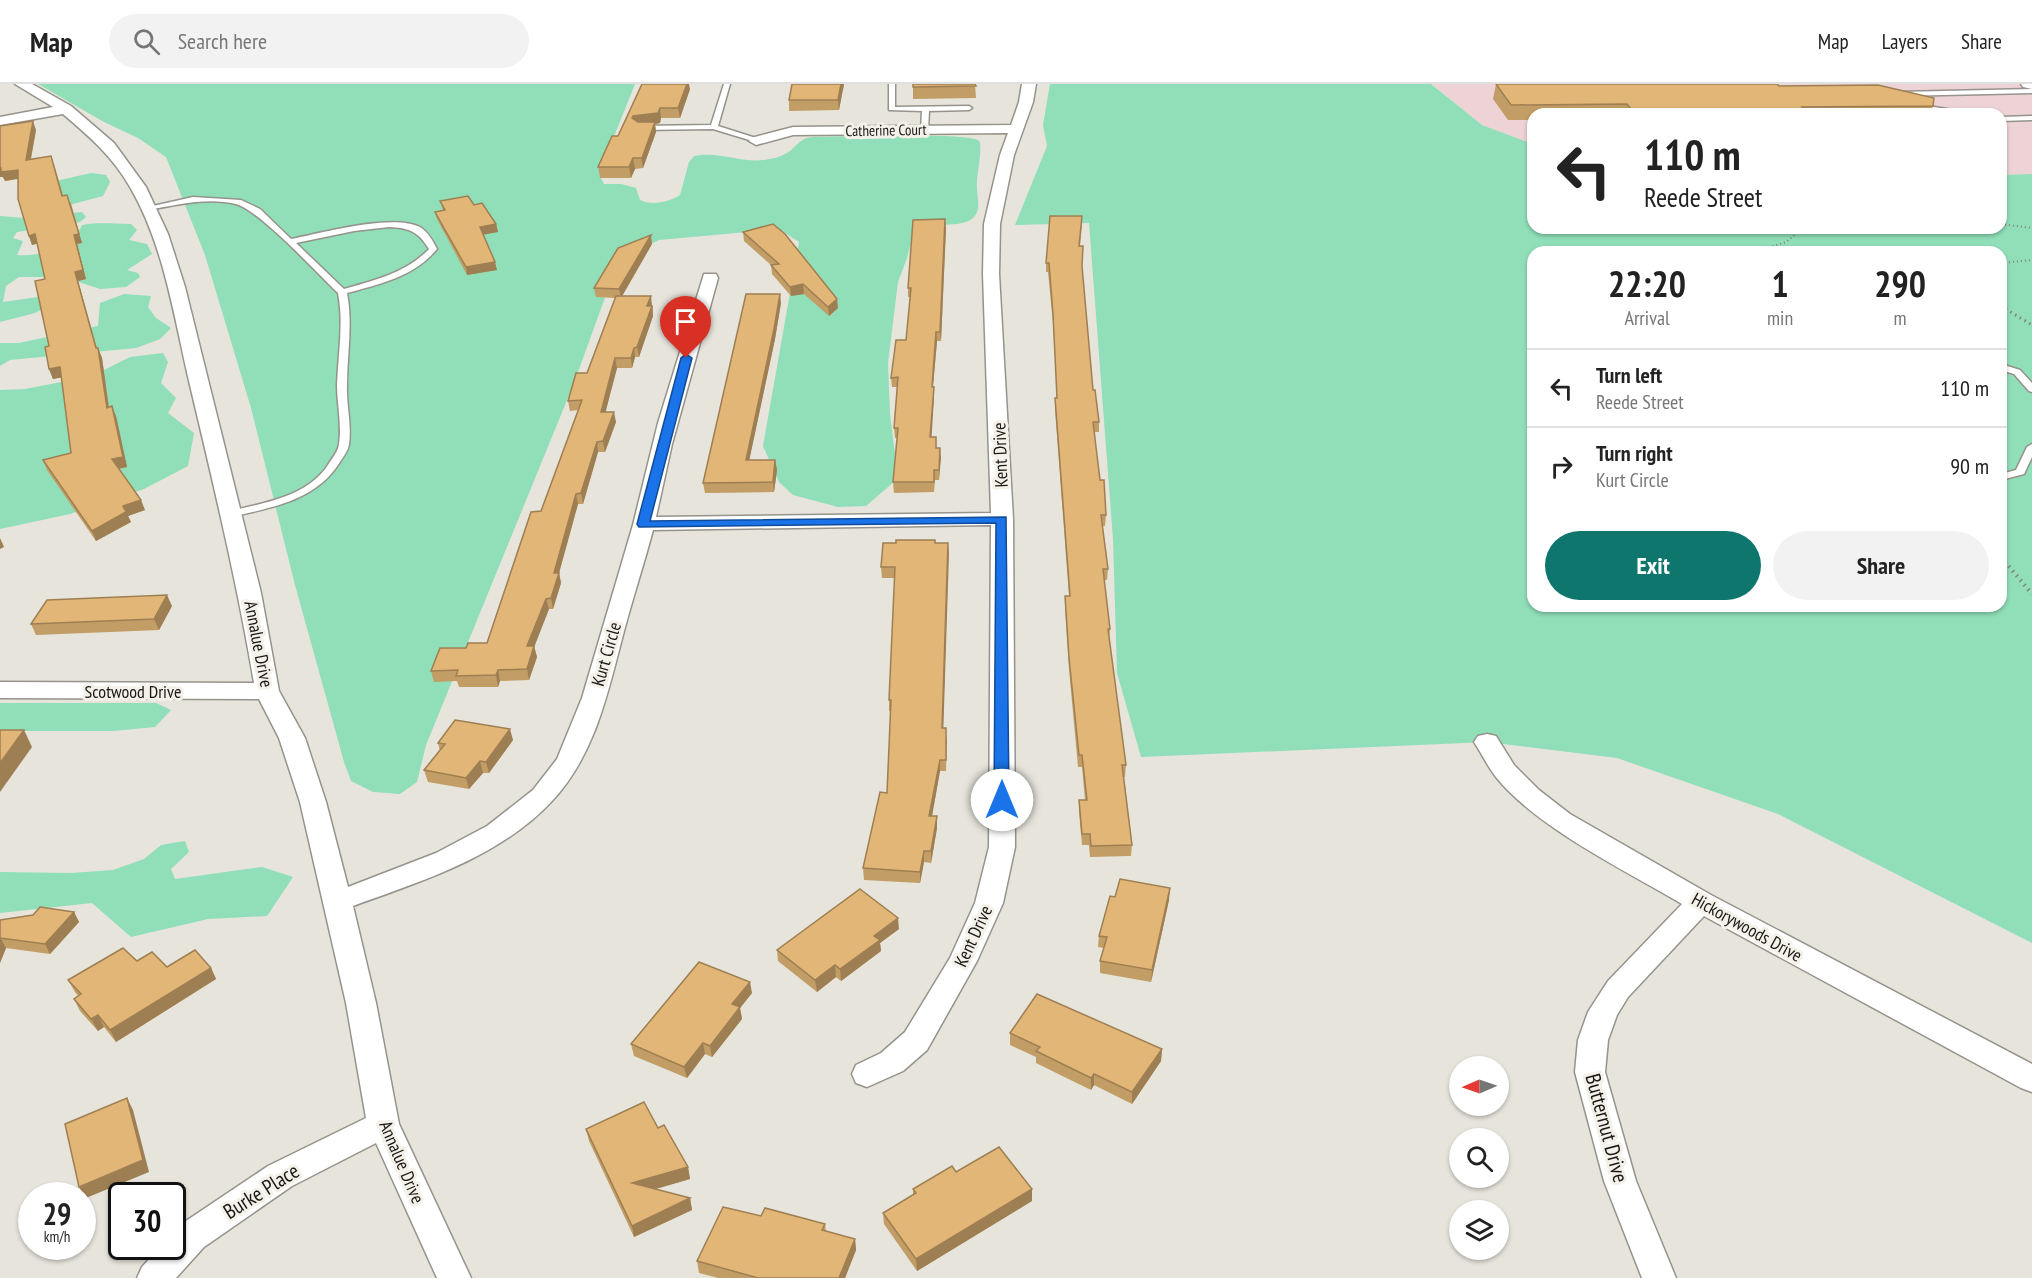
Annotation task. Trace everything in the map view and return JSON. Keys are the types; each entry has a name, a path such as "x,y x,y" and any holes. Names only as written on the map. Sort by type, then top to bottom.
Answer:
{"street":[{"name":"Annalue Drive","path":"22,84 66,109 109,146 138,187 160,234 176,287 250,594 267,691 296,748 313,802 338,901 361,1003 383,1124 454,1278"},
{"name":"Kent Drive","path":"867,1074 892,1062 916,1041 963,961 989,903 1002,847 1002,519 991,274 992,224 1007,155 1017,129 1029,84"},
{"path":"0,121 66,109"},
{"name":"Catherine Court","path":"756,141 793,131 1017,129"},
{"name":"Kurt Circle","path":"338,901 424,870 483,841 512,822 541,797 564,771 582,735 643,524 680,379 710,278"},
{"path":"643,524 1002,519"},
{"name":"Scotwood Drive","path":"0,690 267,691"},
{"name":"Hickorywoods Drive","path":"1487,742 1505,771 1530,796 1561,820 1701,902 2032,1079"},
{"name":"Butternut Drive","path":"1659,1278 1620,1181 1590,1072 1593,1040 1603,1012 1618,988 1701,902"},
{"name":"Burke Place","path":"154,1278 192,1236 280,1176 383,1124"}],"lane":[{"path":"714,127 727,84"},
{"path":"892,84 891,109 969,108"},
{"path":"1888,93 2032,91"},
{"path":"1900,94 1916,106 1928,108"},
{"path":"924,129 926,108"},
{"path":"2007,119 2032,118"},
{"path":"640,128 714,127 756,141"},
{"path":"148,208 193,199 238,202 257,211 342,292 347,308 342,392 345,422 344,445 331,470 310,489 275,503 230,514"},
{"path":"290,242 360,228 397,225 416,228 433,249 423,262 405,273 342,292"},
{"path":"2007,369 2017,372 2032,389"},
{"path":"2007,374 2032,369"},
{"path":"2007,475 2020,472 2032,447"}],"path":[{"path":"2007,225 2032,228"},
{"path":"1773,246 1786,242 1796,234"},
{"path":"2007,262 2032,260"},
{"path":"2007,310 2032,325"},
{"path":"2007,564 2032,594"}],"shaded area":[{"path":"1432,84 2032,84 2032,174 2007,175 2007,108 1527,108 1527,142 1482,125"}],"green space":[{"path":"38,84 635,84 599,174 604,184 621,184 636,188 640,200 645,202 671,200 680,195 689,162 694,156 712,155 764,160 776,158 790,151 801,141 813,137 928,136 970,138 979,141 978,209 976,215 966,222 934,226 913,235 898,282 888,363 890,414 896,462 895,481 866,506 838,507 793,495 779,482 763,446 799,242 779,229 659,240 619,259 574,383 426,745 417,782 400,794 373,792 351,781 344,762 295,585 251,408 205,255 166,157 138,138 104,122"},
{"path":"1050,84 1431,84 1482,125 1527,142 1527,234 2007,234 2007,175 2032,174 2032,943 1778,814 1617,758 1487,742 1141,757 1117,673 1113,539 1089,223 1015,225 1047,146 1043,125"},
{"path":"91,173 106,175 110,182 103,196 69,205 39,188 56,181"},
{"path":"82,212 86,217 80,222 17,232 13,238 23,241 17,255 45,252 63,245 78,233 82,225 131,224 137,230 129,240 147,244 152,254 127,270 138,273 140,277 126,287 100,289 64,277 19,277 6,286 3,302 38,297 52,304 35,313 0,322 0,216 24,218"},
{"path":"124,294 151,296 148,307 156,318 171,328 160,339 136,348 10,360 0,366 0,343 19,343 98,326 100,303"},
{"path":"163,353 168,362 161,383 176,398 168,413 194,433 188,466 144,489 70,514 0,529 0,390 25,389 61,382 100,372 130,357"},
{"path":"0,703 156,703 171,710 155,727 113,731 0,731"},
{"path":"185,841 189,852 171,869 175,879 262,867 293,877 267,916 208,919 131,937 92,903 0,913 0,872 71,873 113,870 144,859 161,845"}],"building":[{"path":"642,84 687,84 678,108 660,108 658,113 633,116 632,118 638,122 655,122 642,158 633,158 629,167 598,167 612,136 618,136"},
{"path":"792,84 841,84 838,100 789,100"},
{"path":"913,84 975,84 976,86 913,87"},
{"path":"1496,84 1878,85 1934,98 1933,106 1630,108 1627,104 1511,105"},
{"path":"33,121 26,160 51,156 62,196 67,195 79,234 74,235 83,270 75,272 96,348 98,348 107,408 112,406 123,457 112,459 141,500 123,506 126,512 92,531 43,460 71,453 60,367 49,369 45,347 49,346 35,281 45,279 35,234 29,236 18,199 18,170 1,172 0,168 0,126"},
{"path":"468,196 474,205 482,203 496,224 480,227 495,262 466,267 435,212 445,210 440,201"},
{"path":"1050,216 1082,216 1079,246 1083,246 1082,266 1093,390 1095,390 1099,422 1093,422 1100,480 1104,480 1106,515 1101,515 1108,569 1103,569 1110,629 1108,629 1126,765 1122,765 1132,845 1091,846 1090,834 1082,834 1079,800 1087,800 1082,755 1079,755 1065,596 1070,596 1055,398 1057,398 1053,314 1049,263 1046,263"},
{"path":"945,219 940,332 936,332 930,437 936,437 936,448 940,448 939,470 934,470 934,482 893,482 898,428 894,428 898,377 891,378 896,340 906,340 911,288 908,288 913,220"},
{"path":"773,224 785,234 837,299 828,307 803,284 790,287 771,265 779,264 743,232"},
{"path":"651,235 619,289 594,288 618,248"},
{"path":"746,294 780,294 746,460 775,460 773,482 703,483"},
{"path":"616,296 651,296 647,306 652,306 631,358 615,358 601,412 614,412 603,441 597,442 581,493 576,494 554,573 559,573 551,598 546,599 527,646 534,646 527,669 498,670 496,675 456,676 458,670 431,671 440,648 466,648 468,643 487,643 531,512 541,511 582,400 568,401 576,373 587,373"},
{"path":"896,540 935,540 935,543 948,543 942,728 946,728 946,760 940,760 929,816 937,816 931,851 924,851 920,872 863,868 880,792 887,793 895,567 881,567 883,543 896,543"},
{"path":"167,595 154,619 31,624 47,600"},
{"path":"455,720 510,729 486,762 480,761 466,778 424,770 445,744 438,743"},
{"path":"0,730 24,730 0,763"},
{"path":"1120,879 1170,888 1152,970 1100,961 1107,937 1099,936 1110,896 1115,897"},
{"path":"860,889 898,918 874,936 880,940 840,969 835,965 815,980 777,950"},
{"path":"40,907 74,912 45,944 0,938 0,920 33,915"},
{"path":"123,948 137,961 152,952 167,967 195,950 211,968 110,1030 98,1015 91,1019 74,999 81,994 68,980"},
{"path":"699,962 750,982 732,1004 740,1007 710,1046 703,1043 684,1067 631,1044"},
{"path":"1037,994 1162,1049 1132,1092 1094,1074 1091,1078 1036,1051 1040,1047 1010,1033"},
{"path":"127,1098 143,1160 91,1182 78,1182 65,1124"},
{"path":"644,1102 658,1128 664,1125 688,1167 632,1183 690,1198 632,1226 586,1129"},
{"path":"999,1147 1032,1189 916,1259 883,1213 916,1193 913,1189 952,1166 956,1172"},
{"path":"723,1207 761,1216 765,1208 825,1224 822,1230 855,1239 839,1278 758,1278 697,1261"}],"route":[{"path":"686,358 643,524 1002,519 1002,800"}]}
